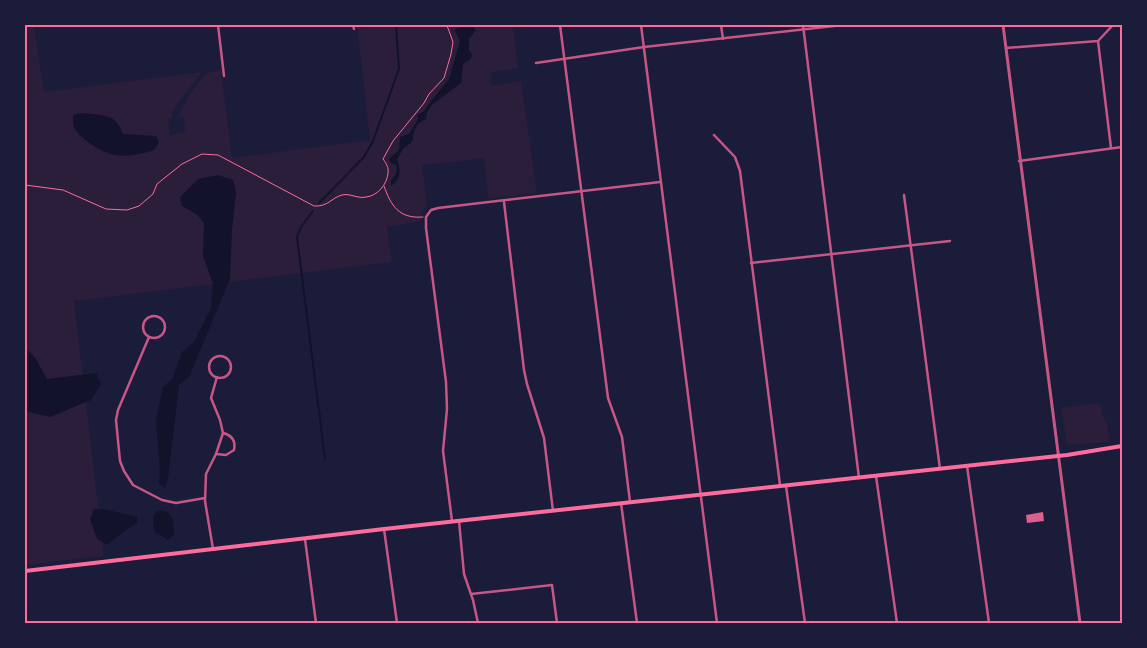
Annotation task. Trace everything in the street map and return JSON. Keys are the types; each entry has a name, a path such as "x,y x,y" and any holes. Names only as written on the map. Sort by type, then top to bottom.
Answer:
{"main road":[{"path":"25,571 384,529 1058,456 1122,446"}],"street":[{"path":"218,25 224,76"},
{"path":"560,25 608,398 622,437 630,502"},
{"path":"641,25 717,623"},
{"path":"721,25 723,39"},
{"path":"803,25 859,478"},
{"path":"536,62 644,47 843,25"},
{"path":"1003,25 1080,623"},
{"path":"1006,48 1098,41 1114,25"},
{"path":"1098,41 1111,148"},
{"path":"714,135 735,157 738,163 780,487"},
{"path":"1019,161 1122,147"},
{"path":"452,522 443,451 447,409 446,382 426,217 431,210 438,208 660,182"},
{"path":"904,195 940,469"},
{"path":"504,201 524,370 544,438 553,511"},
{"path":"751,262 950,241"},
{"path":"154,316 161,318 166,326 164,334 158,338 149,337 144,332 143,326 146,320 154,316"},
{"path":"149,337 118,410 116,420 120,461 124,472 133,485 162,500 176,503 205,498"},
{"path":"215,357 225,357 230,362 231,369 227,375 217,377 210,370 210,363 215,357"},
{"path":"213,550 205,498 206,474 216,454 223,433 211,398 217,377"},
{"path":"216,454 226,455 234,450 235,445 232,436 223,433"},
{"path":"967,466 989,623"},
{"path":"876,476 897,623"},
{"path":"786,486 805,623"},
{"path":"621,504 637,623"},
{"path":"459,521 464,574 478,623"},
{"path":"384,529 397,623"},
{"path":"305,539 316,623"},
{"path":"471,594 552,585 557,623"}],"path":[{"path":"25,185 63,190 106,209 127,210 140,206 153,194 157,184 173,170 202,154 210,153 218,155 314,206 322,207 345,194 366,198 378,192 384,186 388,174 387,166 383,159 429,94 444,78 453,42 445,25"},
{"path":"384,186 394,208 402,214 410,218 426,217"}],"shaded area":[{"path":"25,25 34,25 44,92 202,72 173,110 172,118 168,119 170,135 185,132 184,117 179,117 180,112 205,76 210,72 221,70 232,158 370,140 357,25 513,25 518,68 490,73 492,86 521,81 537,193 488,199 484,158 422,165 427,206 421,212 421,221 387,227 392,262 74,301 104,556 25,565"},
{"path":"473,27 476,30 469,39 469,50 472,54 471,59 463,64 461,83 433,104 427,112 426,119 417,125 412,142 403,149 397,159 399,174 397,181 391,186 391,180 397,170 396,165 391,163 389,159 399,150 400,137 409,134 418,119 417,115 424,111 449,79 460,41 455,31 457,28"},
{"path":"82,113 107,116 116,122 123,134 156,136 159,142 154,150 135,155 121,156 105,152 92,145 76,131 73,115"},
{"path":"218,175 233,180 236,192 230,279 189,377 179,385 165,488 159,483 160,471 156,420 163,387 172,379 182,352 194,342 211,308 213,284 203,256 204,223 196,214 182,206 180,197 198,179"},
{"path":"29,351 36,359 47,379 96,373 101,384 91,400 50,417 25,411 25,353"},
{"path":"1098,403 1107,423 1110,442 1067,445 1061,408"},
{"path":"94,509 103,509 137,517 137,524 131,526 107,545 97,539 90,519"},
{"path":"158,510 168,512 173,520 174,535 168,540 154,531 153,517"}],"building":[{"path":"1043,512 1044,521 1027,523 1026,515"}],"waterway":[{"path":"319,203 364,157 373,141 399,69 396,25"},
{"path":"313,211 301,227 297,237 325,459"}]}
